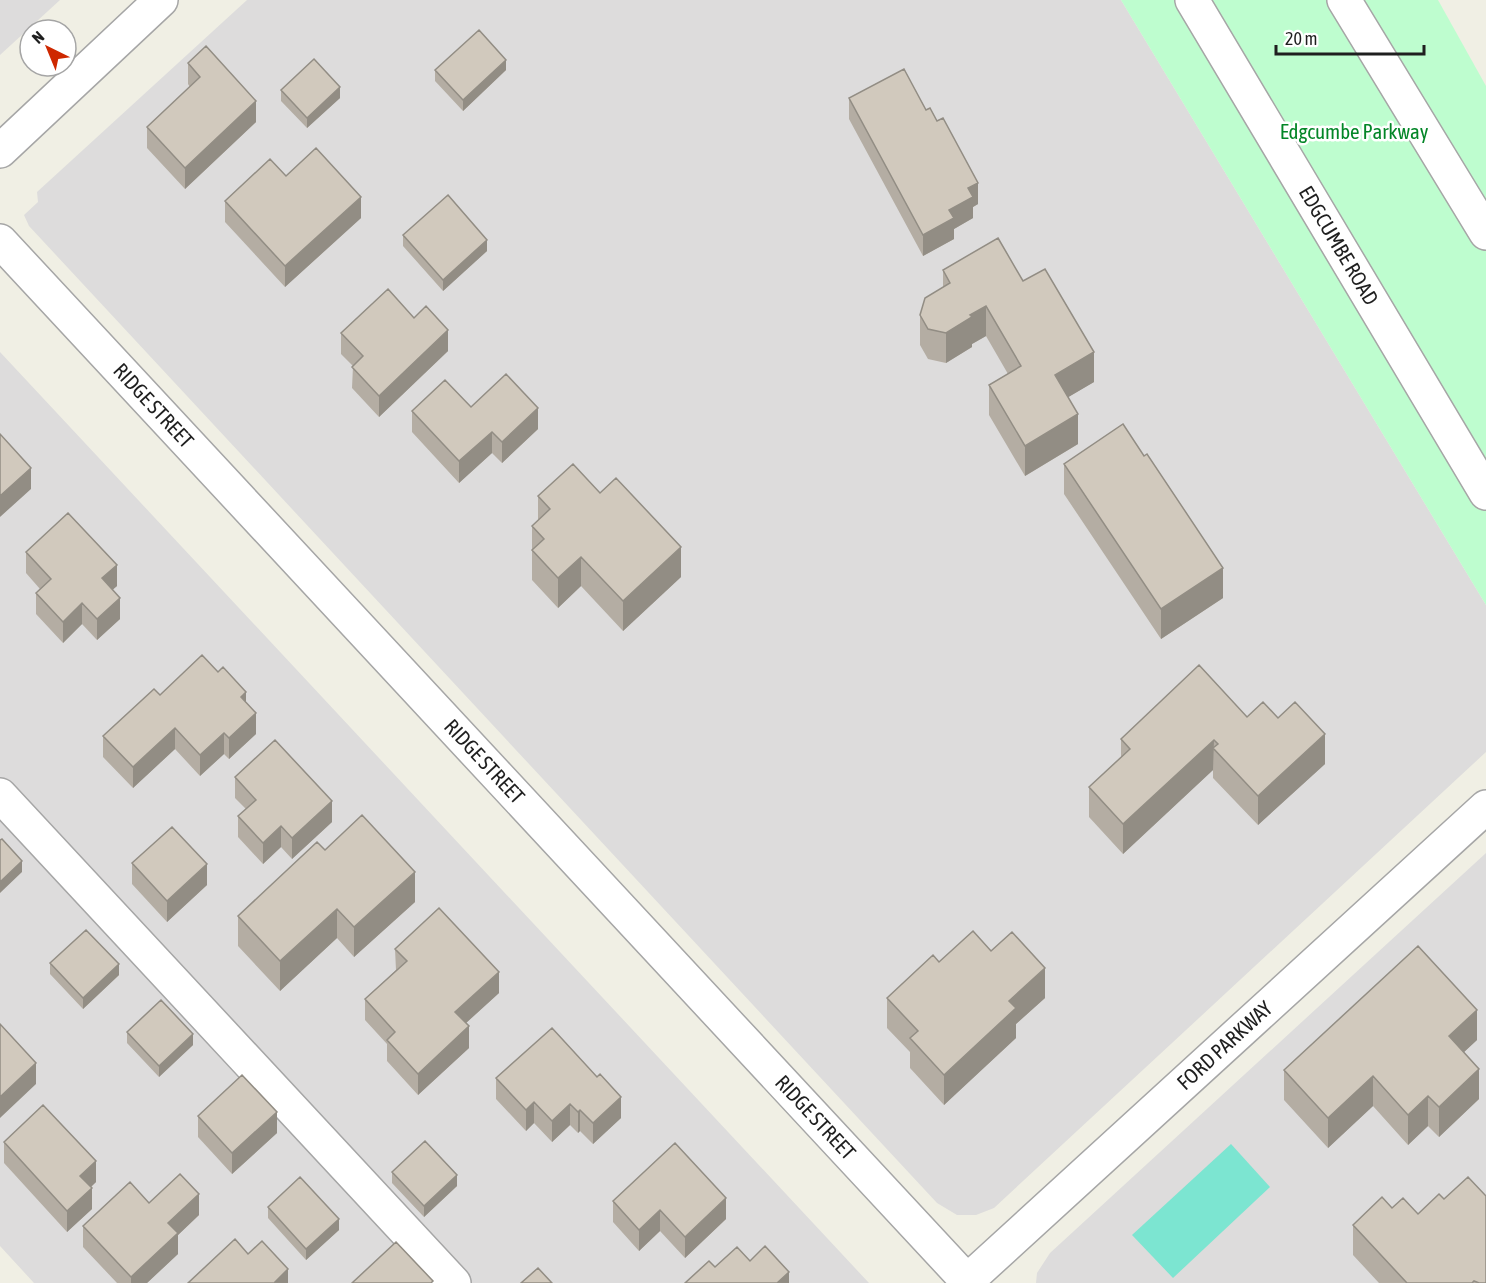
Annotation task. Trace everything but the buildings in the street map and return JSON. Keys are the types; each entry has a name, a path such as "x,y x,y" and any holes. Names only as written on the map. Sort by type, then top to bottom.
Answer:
{"street":[{"path":"0,151 161,0"},
{"name":"EDGCUMBE ROAD","path":"1192,0 1486,493"},
{"path":"1344,0 1486,233"},
{"name":"RIDGE STREET","path":"0,241 967,1282"},
{"path":"0,795 454,1283"},
{"name":"FORD PARKWAY","path":"967,1282 1486,807"}],"shaded area":[{"path":"0,0 60,0 40,18 18,18 18,38 0,55"},
{"path":"247,0 1121,0 1486,605 1486,752 994,1208 976,1215 957,1215 937,1203 29,226 24,215 38,202 37,192"},
{"path":"0,352 869,1283 34,1283 0,1246"},
{"path":"1486,853 1486,1283 1036,1283 1037,1273 1050,1253"},
{"path":"1231,1144 1270,1187 1173,1278 1132,1235"}],"green space":[{"name":"Edgcumbe Parkway","path":"1121,0 1438,0 1486,86 1486,605"}]}
